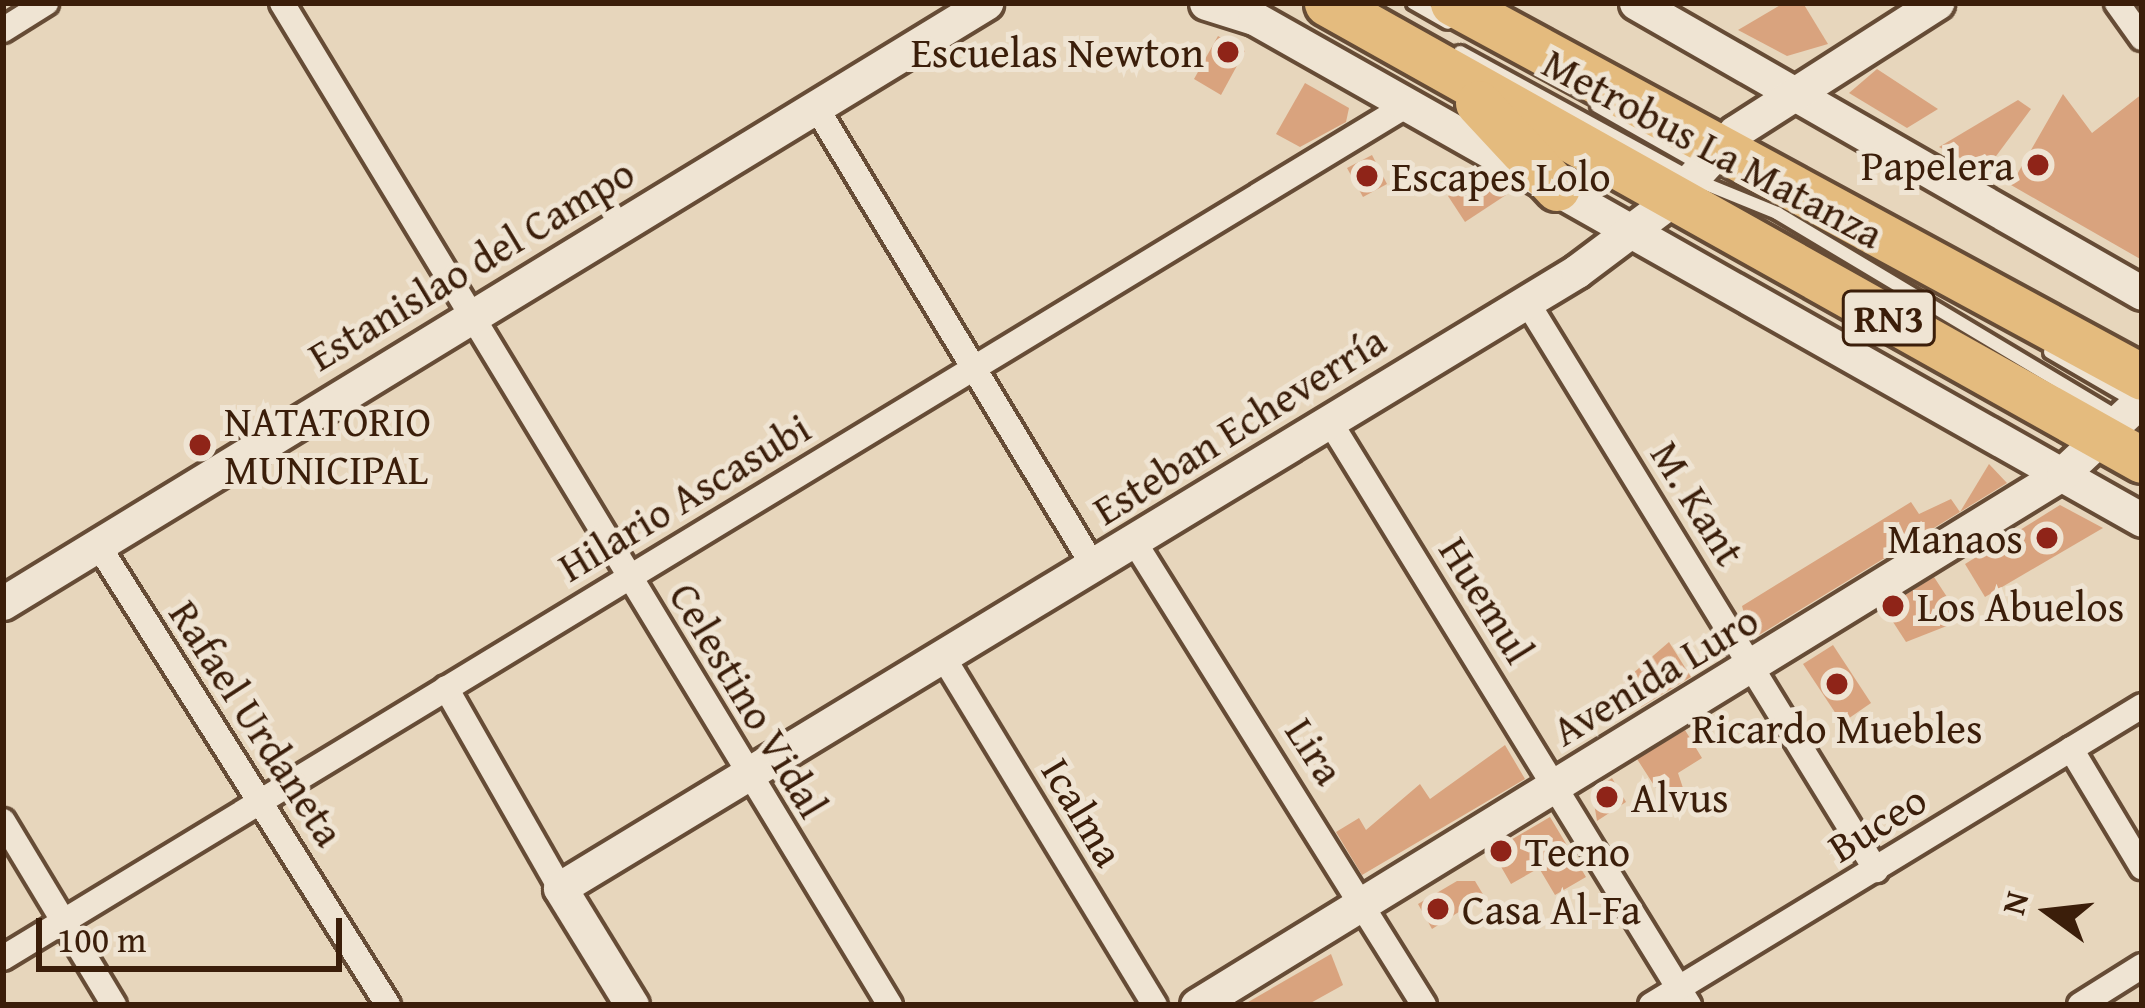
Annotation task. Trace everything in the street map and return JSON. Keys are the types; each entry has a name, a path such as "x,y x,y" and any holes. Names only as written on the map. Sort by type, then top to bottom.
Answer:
{"highway":[{"name":"RN3","path":"1327,3 1443,36 2133,416"},
{"path":"1474,3 1508,34"},
{"name":"RN3","path":"1443,36 1508,34 1697,172 2133,416"},
{"path":"1443,36 1557,188"}],"street":[{"path":"3,30 46,3"},
{"name":"Celestino Vidal","path":"282,3 890,1005"},
{"name":"Estanislao del Campo","path":"3,603 986,3"},
{"path":"1206,3 1254,18 2142,520"},
{"path":"1636,3 1797,87 2142,293"},
{"name":"Esteban Echeverría","path":"560,888 945,660 1636,232 1697,172 1797,87 1937,3"},
{"path":"2117,3 2142,38"},
{"name":"Hilario Ascasubi","path":"3,958 1407,105"},
{"path":"816,107 1094,567"},
{"name":"M. Kant","path":"1527,302 1876,870"},
{"name":"Avenida Luro","path":"1197,1005 1756,669 2063,473 2133,416"},
{"name":"Huemul","path":"1330,422 1684,997"},
{"name":"Lira","path":"1135,542 1365,902 1424,1005"},
{"name":"Rafael Urdaneta","path":"98,545 388,1005"},
{"name":"Icalma","path":"945,660 1155,1005"},
{"path":"446,688 632,1005"},
{"name":"Buceo","path":"1651,1005 1684,997 1876,870 2142,706"},
{"path":"2072,749 2142,867"},
{"path":"3,821 114,1005"},
{"path":"2080,1005 2142,966"}],"lane":[{"name":"Metrobus La Matanza","path":"1413,3 1697,172 1780,196 1998,322"},
{"path":"2038,345 2133,416"}],"building":[{"path":"1784,3 1803,3 1828,44 1787,56 1738,30"},
{"path":"1218,36 1245,51 1221,95 1194,79"},
{"path":"1877,69 1938,109 1907,128 1849,93"},
{"path":"1305,83 1349,108 1346,122 1300,147 1276,134"},
{"path":"2063,94 2092,133 2142,94 2142,260 2011,185"},
{"path":"2018,100 2031,109 1985,171 1939,147"},
{"name":"Escapes Lolo","path":"1372,155 1387,184 1363,197 1347,168"},
{"path":"1474,180 1506,195 1465,222 1448,196"},
{"path":"1989,464 2007,483 1960,512"},
{"path":"1951,499 1960,512 1759,635 1745,617 1742,606 1911,502 1919,514"},
{"name":"Manaos","path":"2060,505 2103,528 1985,597 1965,564"},
{"path":"1934,577 1962,620 1906,642 1884,608"},
{"path":"1669,642 1691,677 1641,707 1624,681"},
{"name":"Ricardo Muebles","path":"1833,645 1871,703 1842,723 1803,664"},
{"path":"1685,730 1702,758 1678,773 1686,797 1668,807 1637,759"},
{"path":"1505,745 1525,779 1362,875 1336,832 1359,818 1366,830 1420,784 1430,799"},
{"name":"Alvus","path":"1612,778 1626,802 1597,821 1592,791"},
{"path":"1550,817 1586,877 1555,895 1539,868 1511,884 1492,851"},
{"path":"1457,881 1475,881 1484,896 1432,929 1418,904"},
{"path":"1331,954 1343,985 1307,1005 1243,1005"}],"place":[{"name":"Escuelas Newton","path":"1228,52"},
{"name":"Papelera","path":"2038,165"},
{"name":"Escapes Lolo","path":"1367,176"},
{"name":"NATATORIO MUNICIPAL","path":"200,445"},
{"name":"Manaos","path":"2047,538"},
{"name":"Los Abuelos","path":"1893,606"},
{"name":"Ricardo Muebles","path":"1837,684"},
{"name":"Alvus","path":"1607,797"},
{"name":"Tecno","path":"1501,851"},
{"name":"Casa Al-Fa","path":"1438,909"}]}
